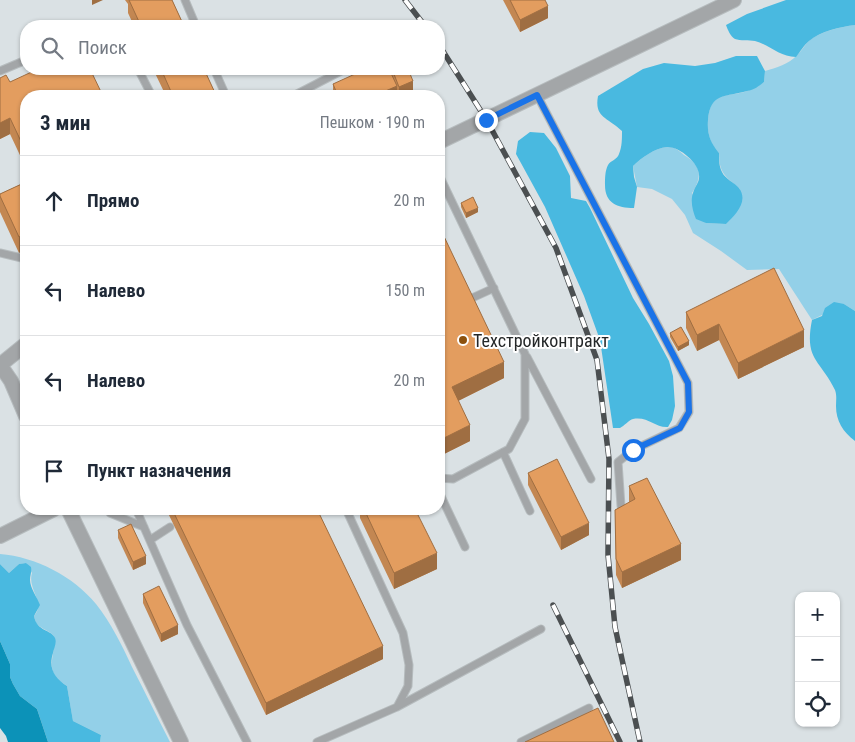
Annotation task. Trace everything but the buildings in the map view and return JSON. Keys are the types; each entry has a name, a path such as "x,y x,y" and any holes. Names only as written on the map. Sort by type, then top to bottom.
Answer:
{"street":[{"path":"445,139 734,0"},
{"path":"20,349 0,365 11,381 20,402"},
{"path":"0,536 42,515"},
{"path":"71,515 181,742"}],"lane":[{"path":"185,0 193,20"},
{"path":"0,71 20,63"},
{"path":"141,75 149,90"},
{"path":"217,75 223,90"},
{"path":"305,90 333,75"},
{"path":"537,95 688,383 689,412 680,428 633,450 618,462 621,506"},
{"path":"445,187 525,354 591,480"},
{"path":"0,253 20,258"},
{"path":"472,298 494,288"},
{"path":"445,478 453,479 509,448 526,420 525,354"},
{"path":"503,452 530,511"},
{"path":"445,505 465,547"},
{"path":"115,515 144,527"},
{"path":"139,515 187,625 248,742"},
{"path":"349,515 403,633 408,665 408,686 397,706"},
{"path":"150,540 170,527"},
{"path":"317,742 397,706 542,629"},
{"path":"521,742 589,708"}],"shaded area":[{"path":"786,0 855,0 855,25 837,28 819,35 807,43 796,57 785,55 755,41 735,39 729,33 726,25 747,14"},
{"path":"855,25 855,311 844,304 812,320 779,269 747,270 693,233 685,215 672,199 652,189 637,187 633,166 658,149 672,147 676,149 690,159 697,167 699,176 692,193 706,223 726,224 740,189 724,174 720,165 719,153 713,146 710,138 708,120 712,104 716,99 747,91 764,82 765,71 790,61 808,42 820,34"},
{"path":"736,56 757,56 765,71 764,82 760,85 754,89 721,97 712,104 709,111 709,134 713,145 719,153 721,170 725,177 739,188 742,193 742,203 733,217 726,224 706,223 696,219 692,196 699,180 698,170 688,156 672,147 653,151 633,166 637,187 634,208 622,207 613,203 607,196 605,175 608,165 619,154 622,131 600,113 597,103 598,96 643,69 664,63 695,66 715,63"},
{"path":"530,132 544,133 556,148 570,176 571,198 586,201 633,298 669,361 673,376 675,406 672,420 668,427 638,419 631,420 620,428 613,428 600,340 584,296 545,207 516,154 518,141"},
{"path":"834,302 844,304 855,311 855,441 847,434 839,421 836,411 835,390 815,358 810,343 812,320 822,316 825,308"},
{"path":"0,554 27,559 40,564 65,577 87,594 107,619 116,634 170,742 100,742 101,735 73,721 67,686 57,679 53,671 54,638 52,634 36,623 34,616 38,606 31,579 32,573 26,563 19,564 9,573 0,564"},
{"path":"26,563 31,567 30,583 40,605 34,616 38,625 55,638 56,644 51,664 56,676 67,686 73,721 101,735 100,742 48,742 37,709 20,696 10,677 10,664 0,641 0,564 9,573 19,564"},
{"path":"0,641 10,664 10,677 13,684 20,696 37,709 48,742 8,742 0,728"}],"railway":[{"path":"405,0 420,20"},
{"path":"445,54 486,119 556,248 597,360 609,459 608,555 615,627 640,742"},
{"path":"553,605 620,742"}],"place":[{"name":"Техстройконтракт","path":"463,340"}],"route":[{"path":"486,120 537,95 688,383 689,412 680,428 633,450"}]}
